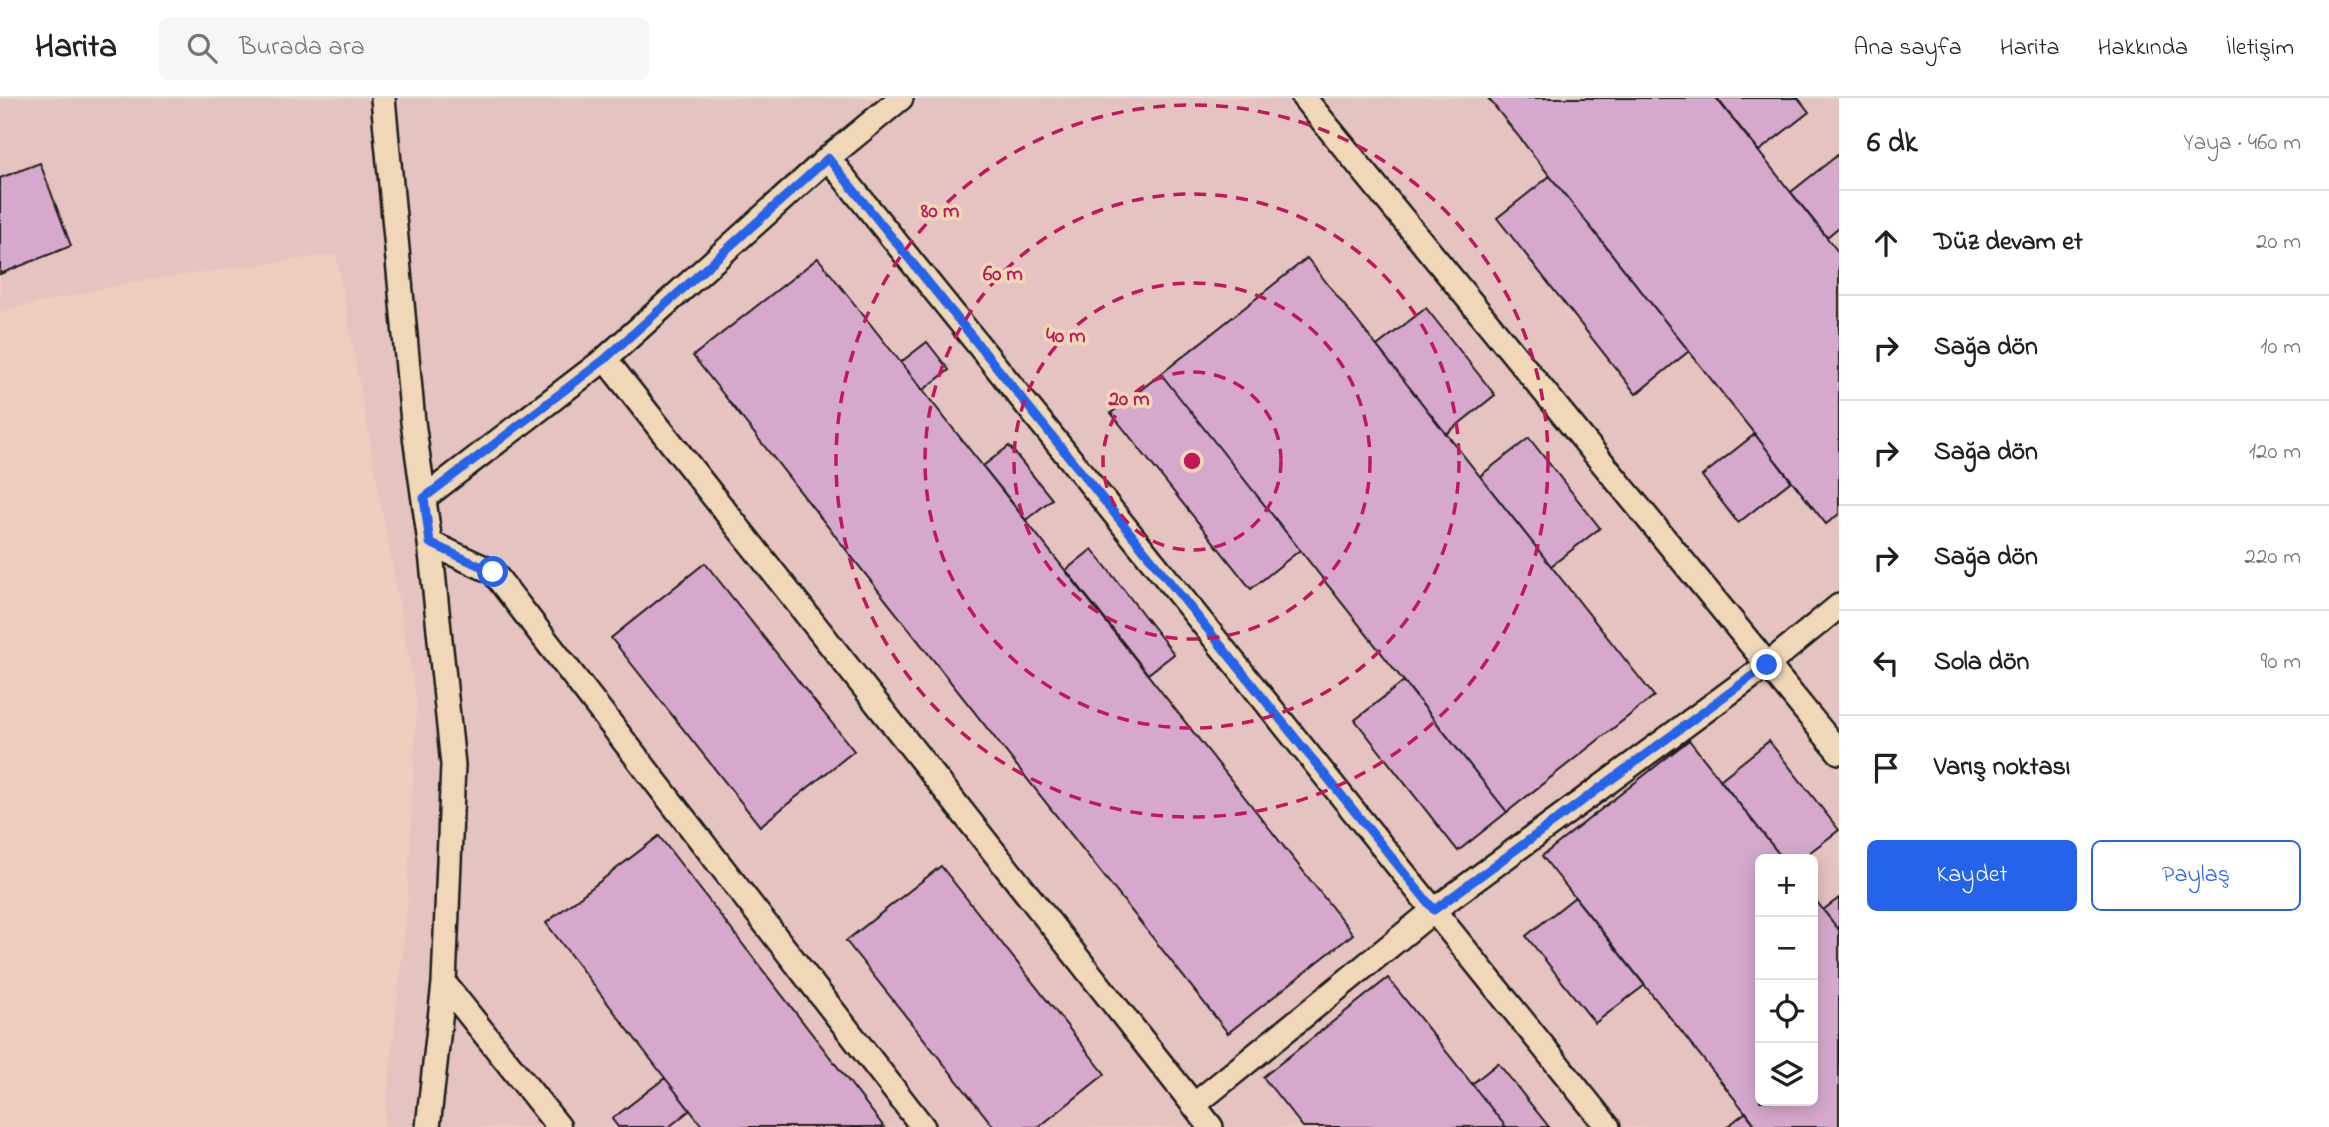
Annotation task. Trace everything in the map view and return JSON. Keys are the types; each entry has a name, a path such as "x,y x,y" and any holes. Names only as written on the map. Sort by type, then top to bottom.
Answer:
{"street":[{"path":"383,98 396,256 453,765 444,983 428,1127"},
{"path":"424,498 605,359 828,158 901,98"},
{"path":"1304,98 1839,752"},
{"path":"828,158 1608,1127"},
{"path":"605,359 1211,1127"},
{"path":"430,543 493,572 923,1127"},
{"path":"1194,1105 1434,910 1767,665 1839,606"},
{"path":"444,983 556,1126"}],"shaded area":[{"path":"0,98 1839,98 1839,1127 384,1127 407,909 417,703 336,254 132,282 0,312"}],"building":[{"path":"1488,98 1716,98 1839,253 1839,514 1826,524"},
{"path":"1717,98 1798,98 1809,112 1759,151"},
{"path":"1839,154 1839,227 1827,237 1791,192"},
{"path":"40,163 71,246 0,274 0,178"},
{"path":"1550,176 1689,351 1636,394 1497,218"},
{"path":"818,258 1353,934 1228,1033 693,356"},
{"path":"1307,258 1654,696 1507,812 1161,374"},
{"path":"1426,308 1495,395 1446,434 1377,346"},
{"path":"927,342 949,370 923,390 901,362"},
{"path":"1161,374 1300,550 1251,589 1111,413"},
{"path":"1755,434 1791,481 1738,523 1702,476"},
{"path":"1529,438 1600,528 1551,566 1480,476"},
{"path":"1009,446 1052,499 1026,520 983,466"},
{"path":"1092,549 1174,654 1148,674 1066,570"},
{"path":"705,563 854,751 760,826 611,638"},
{"path":"1404,681 1507,812 1458,851 1355,720"},
{"path":"1689,740 1779,854 1755,854 1755,1106 1818,1106 1818,903 1839,930 1839,1127 1757,1127 1542,856"},
{"path":"1769,741 1839,830 1808,854 1779,854 1720,780"},
{"path":"659,836 884,1127 703,1127 665,1078 546,923"},
{"path":"941,866 1105,1074 1039,1127 994,1127 846,941"},
{"path":"1575,897 1645,985 1595,1023 1526,936"},
{"path":"1839,898 1839,930 1823,910"},
{"path":"1388,978 1506,1127 1303,1127 1263,1077"},
{"path":"1498,1063 1549,1127 1506,1127 1472,1084"},
{"path":"665,1078 690,1110 669,1127 618,1127 612,1119"},
{"path":"1746,1112 1757,1127 1727,1127"}],"route":[{"path":"493,572 430,543 424,498 605,359 828,158 1434,910 1767,665"}]}
